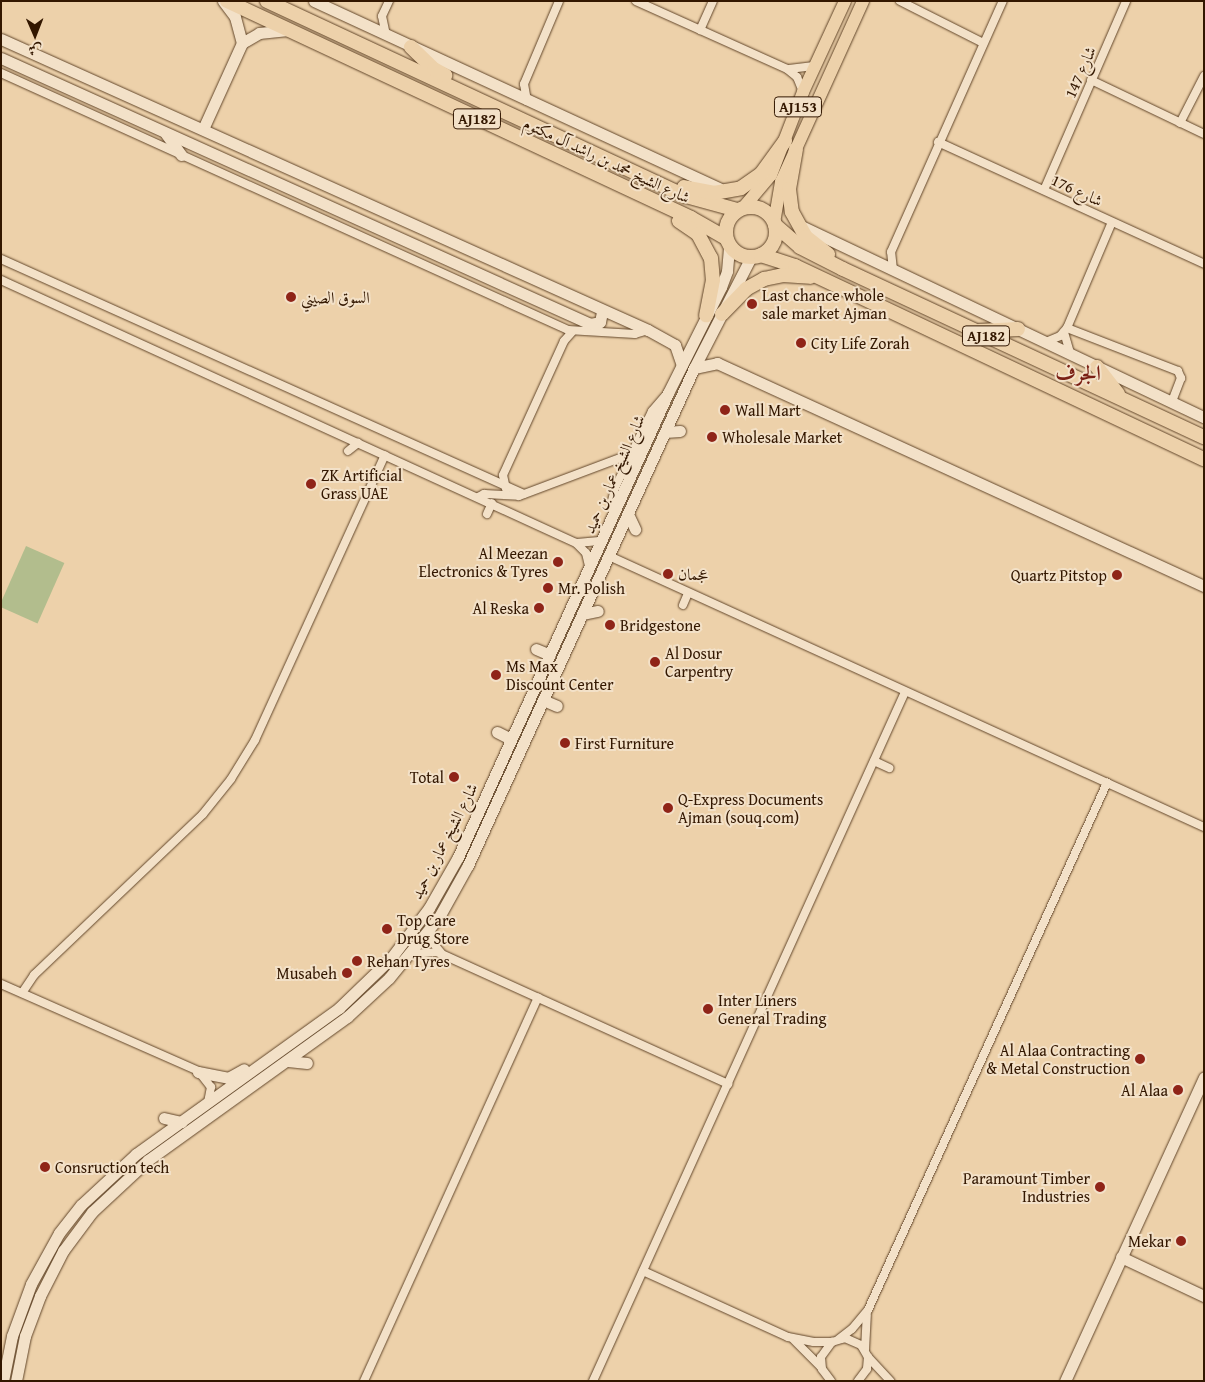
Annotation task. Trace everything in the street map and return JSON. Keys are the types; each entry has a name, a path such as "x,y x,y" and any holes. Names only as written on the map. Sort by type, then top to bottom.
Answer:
{"highway":[{"name":"شارع الشيخ محمد بن راشد آل مكتوم","path":"227,1 701,223 728,242"},
{"name":"شارع الشيخ محمد بن راشد آل مكتوم","path":"267,1 695,200 740,209"},
{"path":"410,47 434,70 465,88 473,96"},
{"path":"644,175 660,175 695,191 727,192 741,188 761,174 790,145"},
{"path":"790,145 789,196 797,224 806,237 843,269"},
{"path":"640,195 651,207 690,227 704,241 714,268 706,315"},
{"path":"740,209 762,209 775,224 774,243 756,256 739,254 728,242 727,222 740,209"},
{"name":"AJ182","path":"775,224 800,247 843,269 1204,437"},
{"name":"AJ182","path":"756,256 787,262 1204,459"},
{"path":"722,314 746,289 764,279 783,275 823,279"},
{"path":"976,331 1018,329"},
{"path":"1097,367 1120,397"}],"main road":[{"name":"AJ153","path":"775,224 779,189 804,92 845,1"},
{"name":"AJ153","path":"740,209 767,182 790,145 862,1"}],"street":[{"path":"223,1 235,17 242,43"},
{"path":"314,1 727,192"},
{"path":"386,35 382,16 389,1"},
{"path":"527,101 524,84 559,1"},
{"path":"636,1 787,69 797,77 804,92"},
{"path":"700,30 713,1"},
{"path":"900,1 985,41"},
{"path":"893,270 891,252 938,142 1003,1"},
{"name":"شارع 147","path":"1041,189 1126,1"},
{"path":"364,24 382,16"},
{"path":"203,129 242,43 259,33 288,30"},
{"path":"1,39 203,129 602,312 648,330 672,342 680,352 682,365"},
{"path":"1,58 590,324 600,322 602,312"},
{"path":"787,69 801,70 816,64"},
{"path":"1,73 572,332 635,334 648,330"},
{"path":"74,92 81,74"},
{"path":"1182,124 1204,76"},
{"path":"1090,82 1204,134"},
{"path":"508,92 524,84"},
{"path":"166,133 181,155"},
{"name":"شارع 176","path":"938,142 1204,264"},
{"path":"250,171 257,154"},
{"path":"1070,353 1066,330 1114,223"},
{"path":"797,224 1204,417"},
{"name":"شارع الشيخ عمار بن حميد","path":"4,1381 21,1308 59,1233 107,1179 224,1091 276,1055 354,995 415,928 451,871 668,393 725,279 728,242"},
{"path":"874,261 891,252"},
{"name":"شارع الشيخ عمار بن حميد","path":"16,1381 29,1322 63,1251 100,1204 138,1168 358,1008 410,954 430,929 468,865 694,368 722,314 756,256"},
{"path":"1,259 506,489 524,494"},
{"path":"1,280 576,543 591,545 602,542"},
{"path":"1046,342 1066,330"},
{"path":"1066,330 1178,370 1181,378 1172,402"},
{"path":"506,489 503,476 564,340 572,332"},
{"path":"672,342 694,338"},
{"path":"707,342 717,363"},
{"path":"694,368 717,363 1204,586"},
{"path":"614,514 613,492 652,411 668,393"},
{"path":"665,432 680,431"},
{"path":"348,451 358,443"},
{"path":"478,497 484,494 506,497 524,494 631,454"},
{"path":"22,993 34,975 198,820 231,779 258,734 385,455"},
{"path":"487,514 492,503"},
{"path":"628,514 635,530"},
{"path":"576,543 586,553 589,568"},
{"path":"609,556 1204,827"},
{"path":"683,605 688,592"},
{"path":"582,614 598,611"},
{"path":"536,649 550,655"},
{"path":"593,1381 905,692"},
{"path":"544,700 556,706"},
{"path":"497,732 511,739"},
{"path":"874,761 888,768"},
{"path":"826,1376 821,1356 835,1340 852,1329 868,1310 1107,784"},
{"path":"430,929 433,943 442,954"},
{"path":"410,954 426,950 442,954 728,1084"},
{"path":"1,984 198,1072 216,1078 224,1091 220,1102 176,1135 170,1145"},
{"path":"364,1381 538,998"},
{"path":"198,1072 228,1078 262,1056 276,1055"},
{"path":"288,1060 307,1063"},
{"path":"198,1072 210,1087 207,1104"},
{"path":"1065,1381 1204,1077"},
{"path":"164,1118 182,1122"},
{"path":"1121,1257 1204,1296"},
{"path":"643,1271 788,1336 805,1341 851,1339 890,1381"},
{"path":"858,1381 867,1369 868,1310"},
{"path":"788,1336 810,1354 826,1376"}],"green space":[{"path":"26,546 64,563 38,623 1,607 1,602"}],"place":[{"name":"السوق الصيني","path":"291,297"},
{"name":"Last chance whole sale market Ajman","path":"752,304"},
{"name":"City Life Zorah","path":"801,343"},
{"name":"Wall Mart","path":"725,410"},
{"name":"Wholesale Market","path":"712,437"},
{"name":"ZK Artificial Grass UAE","path":"311,484"},
{"name":"Al Meezan Electronics & Tyres","path":"558,562"},
{"name":"عجمان","path":"668,574"},
{"name":"Quartz Pitstop","path":"1117,575"},
{"name":"Mr. Polish","path":"548,588"},
{"name":"Al Reska","path":"539,608"},
{"name":"Bridgestone","path":"610,625"},
{"name":"Al Dosur Carpentry","path":"655,662"},
{"name":"Ms Max Discount Center","path":"496,675"},
{"name":"First Furniture","path":"565,743"},
{"name":"Total","path":"454,777"},
{"name":"Q-Express Documents Ajman (souq.com)","path":"668,808"},
{"name":"Top Care Drug Store","path":"387,929"},
{"name":"Rehan Tyres","path":"357,961"},
{"name":"Musabeh","path":"347,973"},
{"name":"Inter Liners General Trading","path":"708,1009"},
{"name":"Al Alaa Contracting & Metal Construction","path":"1140,1059"},
{"name":"Al Alaa","path":"1178,1090"},
{"name":"Consruction tech","path":"45,1167"},
{"name":"Paramount Timber Industries","path":"1100,1187"},
{"name":"Mekar","path":"1181,1241"}],"district":[{"name":"الجرف","path":"1078,373"}]}
